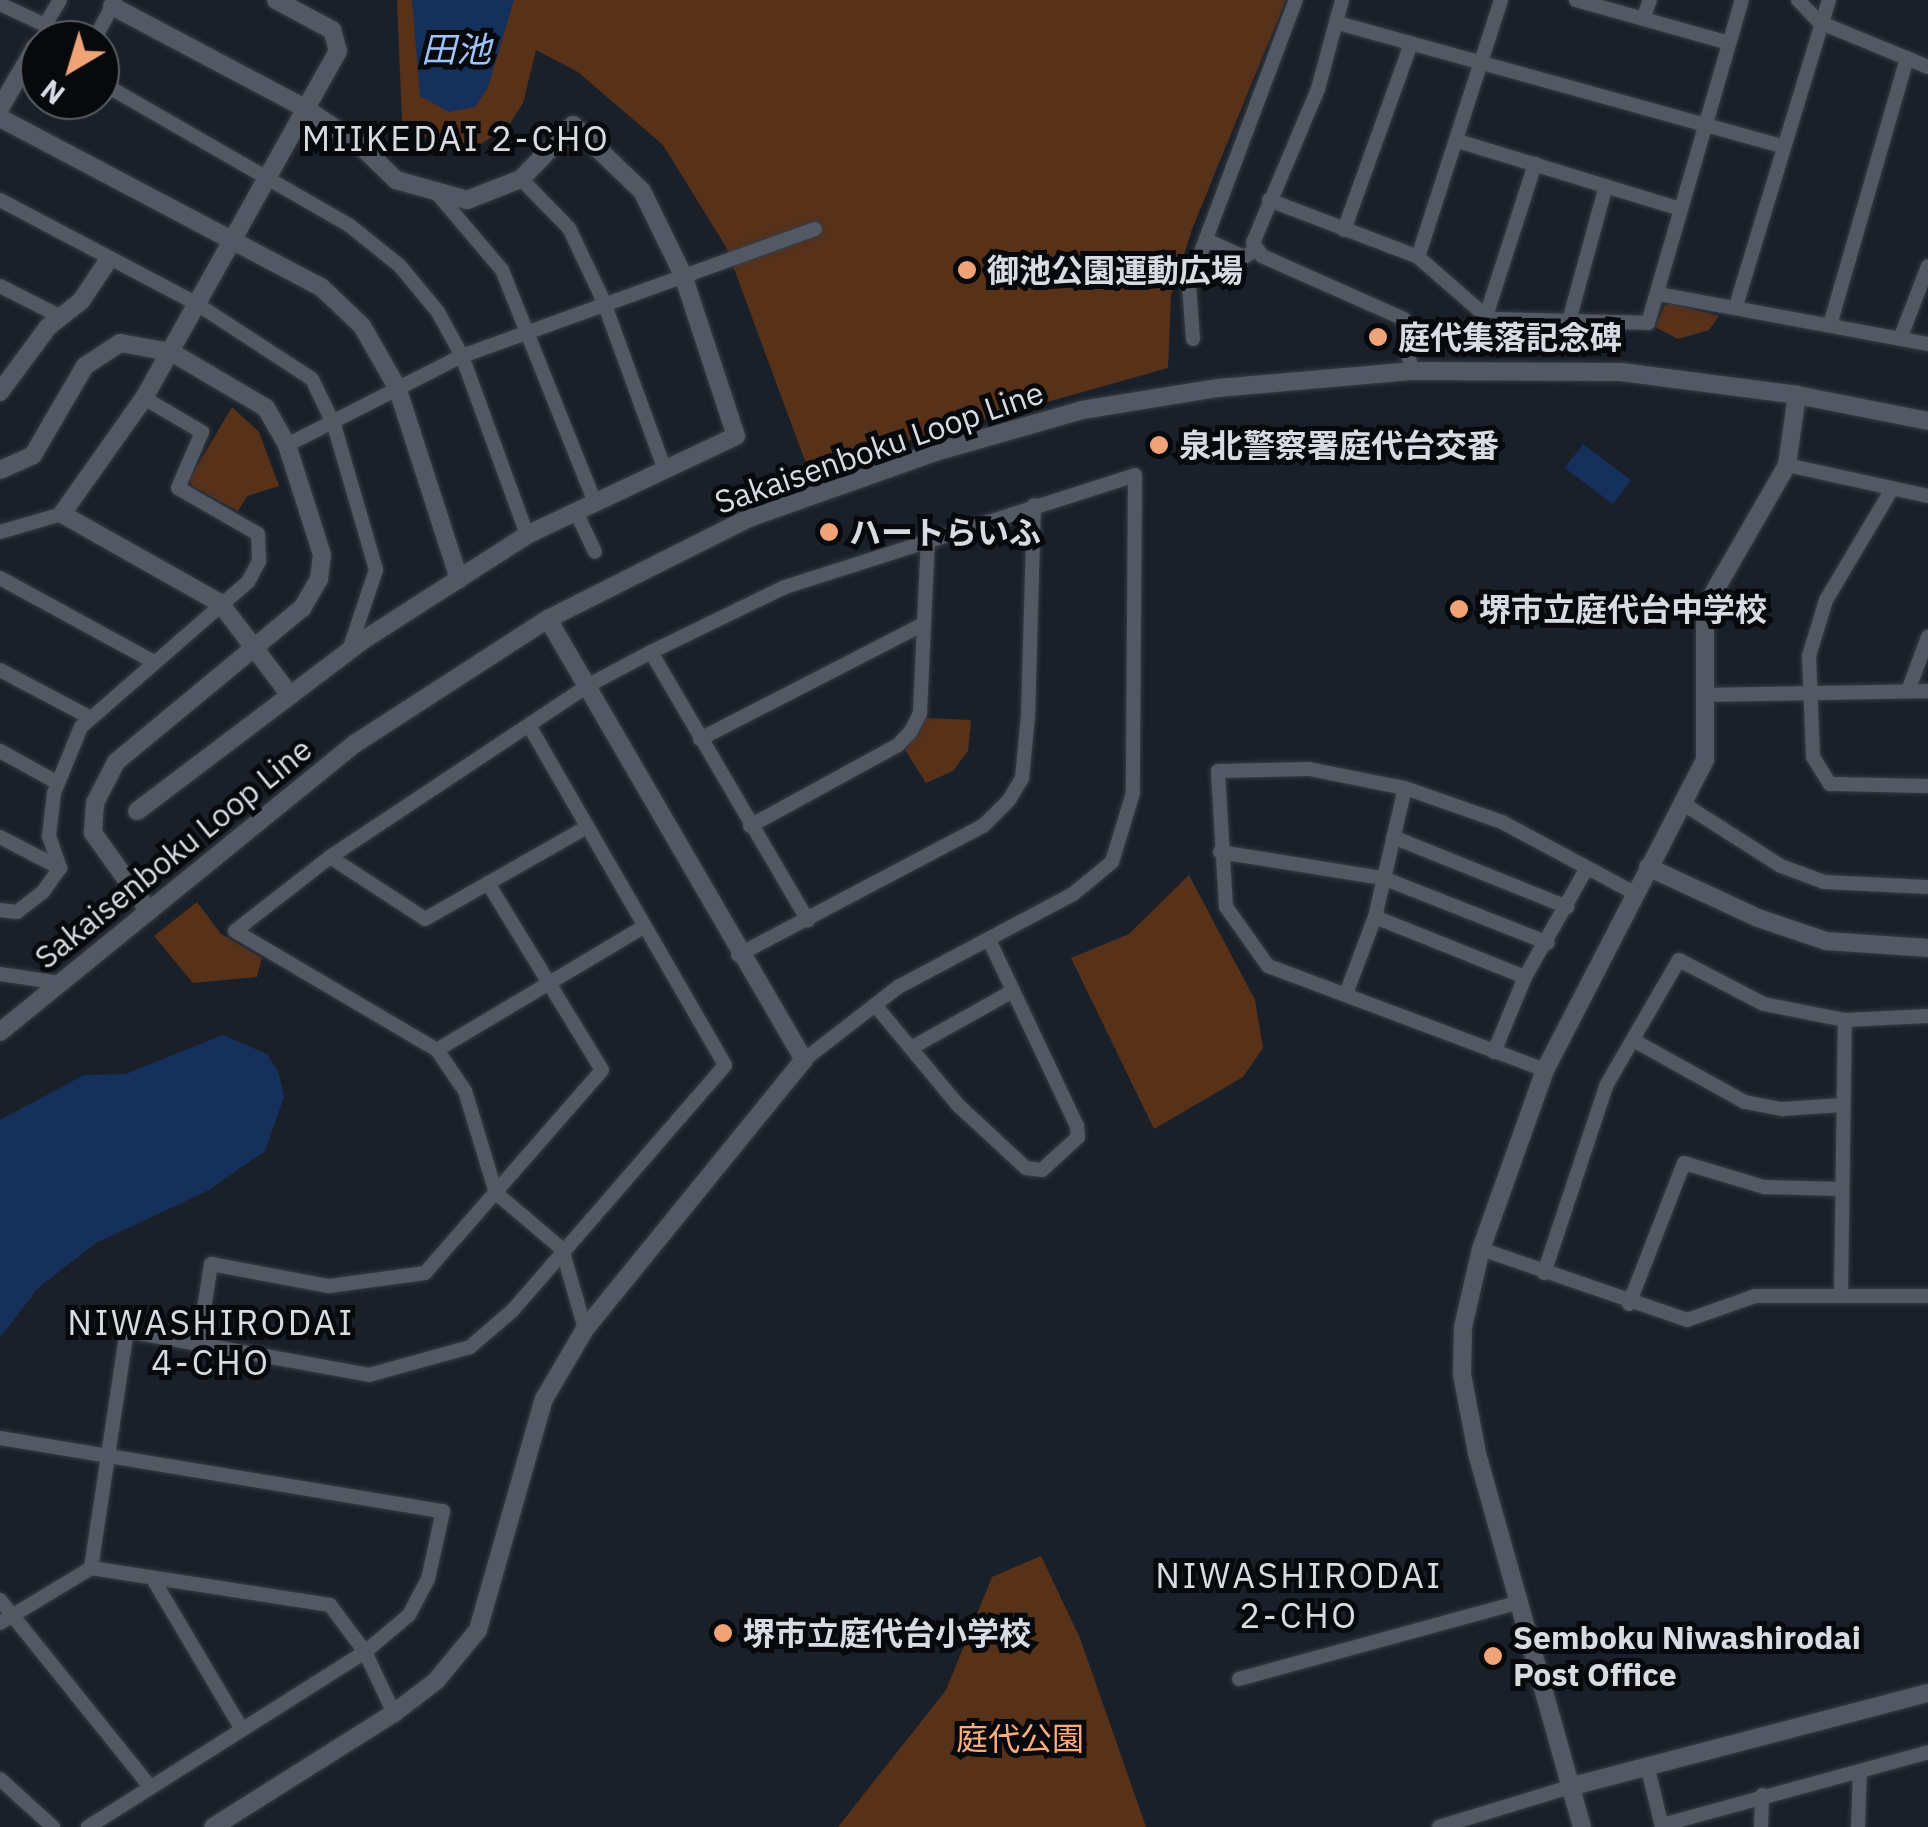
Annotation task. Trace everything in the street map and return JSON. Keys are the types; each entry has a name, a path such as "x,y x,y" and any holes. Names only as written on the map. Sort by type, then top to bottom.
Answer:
{"street":[{"path":"0,4 45,25 60,0"},
{"path":"0,532 62,514 144,398 338,51 332,30 276,0"},
{"path":"1192,340 1189,284 1296,0"},
{"path":"1206,240 1244,256 1255,250 1269,200 1318,89 1342,0"},
{"path":"1418,258 1502,0"},
{"path":"1576,0 1729,43"},
{"path":"1643,19 1650,0"},
{"path":"1269,200 1418,258 1486,316 1648,323 1742,0"},
{"path":"1798,0 1820,22 1928,67"},
{"path":"1736,306 1829,0"},
{"path":"114,3 306,108 361,146 396,180 467,200 522,179 573,125 642,192 682,276 736,436 528,535 349,651 137,811"},
{"path":"1338,23 1783,146"},
{"path":"1344,230 1411,44"},
{"path":"1830,324 1907,58"},
{"path":"0,108 20,74"},
{"path":"120,93 349,225 400,266 438,312 462,356 528,535"},
{"path":"0,118 320,287 362,326 397,387 458,579"},
{"path":"1458,140 1680,209"},
{"path":"1486,316 1535,164"},
{"path":"522,179 568,228 603,300 664,468"},
{"path":"1569,320 1606,186"},
{"path":"435,191 502,270 530,329 596,502"},
{"path":"0,200 197,304 296,364 312,380 334,425 376,570 349,651"},
{"path":"287,445 334,425 397,387 462,356 603,300 814,229"},
{"path":"1255,250 1404,319 1411,371"},
{"path":"0,392 61,317 82,301 108,259"},
{"path":"1900,338 1928,266"},
{"path":"0,286 61,317"},
{"path":"1658,294 1928,344"},
{"path":"0,470 33,455 85,366 120,343 171,352 266,408 287,445 322,556 319,580 302,608 116,762 94,803 93,833 149,911"},
{"name":"Sakaisenboku Loop Line","path":"0,1032 356,743 548,618 749,518 935,452 1082,410 1218,388 1411,371 1621,372 1796,395 1928,422"},
{"path":"1582,1827 1574,1786 1477,1453 1462,1374 1463,1327 1481,1249 1545,1070 1705,760 1705,624 1714,592 1786,466 1796,395"},
{"path":"60,868 49,836 58,783 89,717 254,573 262,543 252,530 178,488 205,437 144,398"},
{"path":"1786,466 1928,496"},
{"path":"213,1827 436,1681 478,1630 544,1399 585,1329 804,1060 875,1006 1073,894 1112,862 1133,792 1135,475 928,536 785,587 651,652 587,686 330,857 235,931 437,1050 464,1090 496,1193 562,1248 585,1329"},
{"path":"1892,489 1826,600 1809,656 1813,757 1830,784 1928,786"},
{"path":"738,955 983,826 1022,778 1034,505"},
{"path":"576,512 595,552"},
{"path":"62,514 220,603 290,695"},
{"path":"750,826 898,746 911,731 920,713 928,536"},
{"path":"0,578 152,661"},
{"path":"548,618 738,955 804,1060"},
{"path":"700,739 924,624"},
{"path":"1908,691 1928,637"},
{"path":"651,652 808,921"},
{"path":"0,670 89,717"},
{"path":"1707,695 1928,691"},
{"path":"91,1568 104,1459 127,1331 370,1375 470,1347 514,1310 562,1248 726,1065 642,928 529,725"},
{"path":"0,751 58,783"},
{"path":"1545,1070 1268,966 1226,907 1218,770 1309,769 1405,788 1502,822 1636,894"},
{"path":"1346,994 1375,917 1405,788"},
{"path":"1682,804 1781,866 1824,882 1928,887"},
{"path":"330,857 426,919 585,828"},
{"path":"0,837 60,868"},
{"path":"1393,837 1567,908"},
{"path":"1220,852 1382,878 1548,943"},
{"path":"1648,867 1758,918 1826,941 1928,948"},
{"path":"0,910 16,912 43,892 60,868"},
{"path":"1494,1052 1525,977 1548,943 1587,868"},
{"path":"198,1346 211,1264 329,1286 407,1280 425,1273 602,1070 488,882"},
{"path":"1375,917 1525,977"},
{"path":"437,1050 642,928"},
{"path":"875,1006 959,1106 1026,1168 1042,1170 1078,1137 1077,1126 990,940"},
{"path":"1544,1272 1608,1084 1680,960 1764,1004 1846,1020 1928,1016"},
{"path":"0,974 61,982"},
{"path":"910,1048 1013,991"},
{"path":"1841,1295 1846,1020"},
{"path":"1633,1040 1745,1102 1782,1109 1843,1104"},
{"path":"1628,1304 1684,1163 1764,1187 1840,1190"},
{"path":"1481,1249 1628,1304 1686,1320 1754,1296 1928,1296"},
{"path":"0,1438 104,1459 443,1511 428,1579 409,1616 364,1652 148,1784 88,1827"},
{"path":"0,1622 91,1568 330,1605 364,1652 394,1712"},
{"path":"152,1579 241,1728"},
{"path":"0,1600 148,1784"},
{"path":"1239,1678 1521,1602"},
{"path":"1439,1827 1574,1786 1928,1693"},
{"path":"1648,1768 1662,1826 1928,1752"},
{"path":"1858,1827 1860,1772"},
{"path":"0,1779 53,1827"},
{"path":"1761,1827 1762,1796"}],"green space":[{"path":"397,0 1286,0 1192,229 1171,295 1168,368 808,469 726,247 663,145 578,72 536,50 523,103 509,125 481,144 433,143 402,121"},
{"path":"1665,305 1719,316 1709,330 1678,339 1655,327"},
{"path":"232,407 259,432 279,486 247,496 238,511 192,486 190,478"},
{"path":"926,718 971,720 968,751 953,771 926,783 905,750"},
{"path":"1189,875 1255,1000 1263,1048 1243,1077 1154,1129 1071,958 1129,934"},
{"path":"197,902 221,934 262,958 257,977 193,983 154,936"},
{"name":"庭代公園","path":"1041,1556 1080,1638 1146,1827 838,1827 946,1690 992,1577"}],"water":[{"name":"田池","path":"412,0 514,0 488,87 475,107 449,112 420,96"},
{"path":"1583,444 1631,480 1613,504 1565,468"},
{"path":"223,1035 267,1054 279,1073 284,1097 265,1151 209,1190 96,1243 38,1288 0,1338 0,1120 84,1075 126,1074"}],"place":[{"name":"御池公園運動広場","path":"967,270"},
{"name":"庭代集落記念碑","path":"1378,337"},
{"name":"泉北警察署庭代台交番","path":"1159,445"},
{"name":"ハートらいふ","path":"829,532"},
{"name":"堺市立庭代台中学校","path":"1459,609"},
{"name":"堺市立庭代台小学校","path":"723,1633"},
{"name":"Semboku Niwashirodai Post Office","path":"1493,1656"}],"district":[{"name":"MIIKEDAI 2-CHO","path":"456,138"},
{"name":"NIWASHIRODAI 4-CHO","path":"211,1342"},
{"name":"NIWASHIRODAI 2-CHO","path":"1299,1595"}]}
